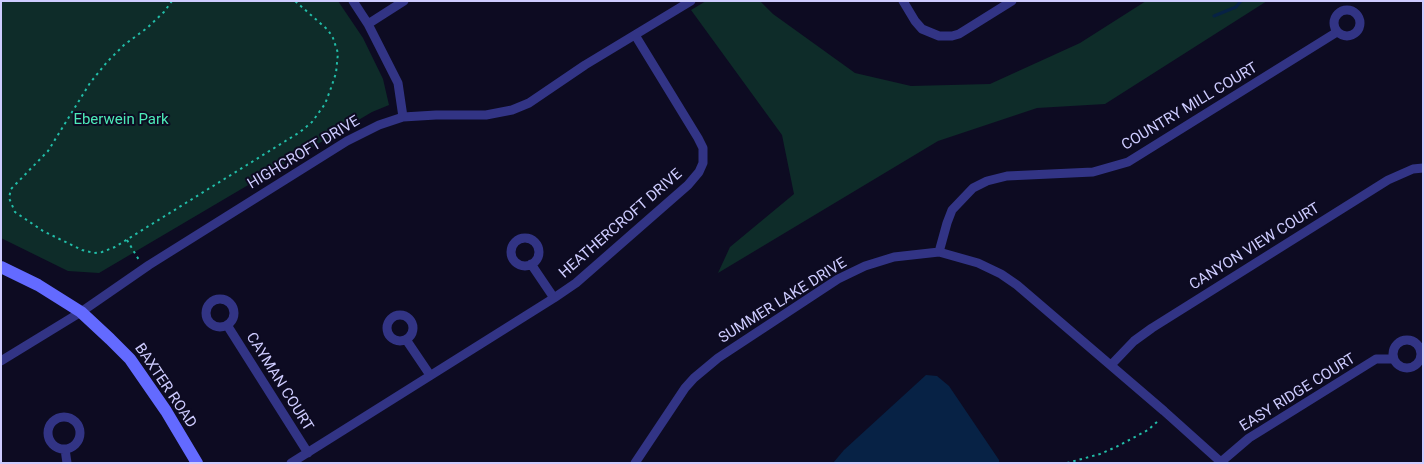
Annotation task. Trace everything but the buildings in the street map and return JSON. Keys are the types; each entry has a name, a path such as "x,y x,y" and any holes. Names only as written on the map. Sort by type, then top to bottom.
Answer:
{"main road":[{"name":"BAXTER ROAD","path":"1,267 38,285 80,312 130,359 166,411 197,463"}],"street":[{"path":"353,1 368,24 398,83 403,117"},
{"path":"368,24 404,1"},
{"name":"HIGHCROFT DRIVE","path":"1,361 80,312 144,268 347,141 379,125 403,117 486,115 512,110 529,103 585,65 691,1"},
{"path":"903,1 922,29 939,36 959,34 1012,1"},
{"name":"COUNTRY MILL COURT","path":"939,252 952,210 973,188 987,181 1007,176 1093,172 1128,162 1337,32"},
{"name":"HEATHERCROFT DRIVE","path":"291,463 576,283 688,185 699,172 704,163 702,148 698,138 635,35"},
{"name":"CANYON VIEW COURT","path":"1111,365 1134,341 1152,328 1388,180 1414,169 1423,168"},
{"name":"SUMMER LAKE DRIVE","path":"635,463 685,388 718,358 838,279 865,266 894,257 939,252 978,263 1001,274 1111,365 1222,463"},
{"name":"HEATHERCROFT DRIVE","path":"531,264 554,298"},
{"name":"CAYMAN COURT","path":"227,325 308,453"},
{"path":"408,341 430,375"},
{"name":"EASY RIDGE COURT","path":"1222,463 1249,438 1376,360 1394,359"},
{"path":"66,449 66,463"}],"path":[{"path":"172,1 153,23 124,45 107,62 90,83 58,137 34,166 11,189 9,198 15,212 56,238 82,250 94,253 102,252 127,240 300,132 312,122 325,104 336,72 338,53 328,30 295,1"},
{"path":"127,240 144,268"},
{"path":"1067,463 1100,454 1116,447 1148,430 1158,420"}],"green space":[{"name":"Eberwein Park","path":"1,1 338,1 363,38 383,79 389,105 372,112 99,273 68,271 1,238"},
{"path":"706,1 760,1 773,14 855,73 911,86 990,84 1080,43 1146,1 1267,1 1105,104 1037,108 938,141 718,273 730,247 794,194 782,135 691,10"}],"water":[{"path":"926,375 937,376 949,386 999,460 999,463 833,463 844,450"}],"waterway":[{"path":"1214,16 1236,7 1241,1"}]}
